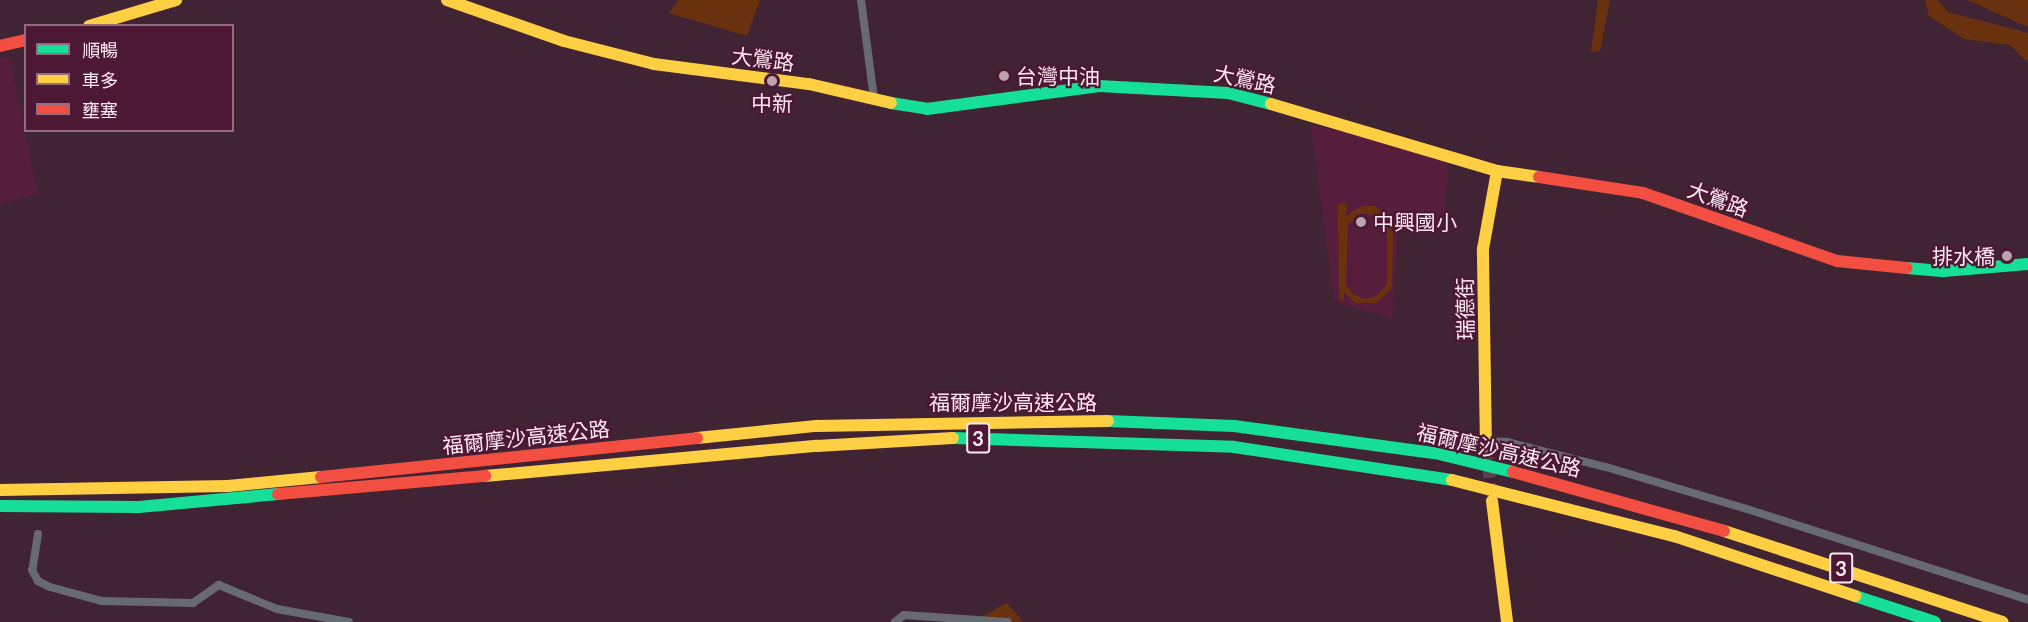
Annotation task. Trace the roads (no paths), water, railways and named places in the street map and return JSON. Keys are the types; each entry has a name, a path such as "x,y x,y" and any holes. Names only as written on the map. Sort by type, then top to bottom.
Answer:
{"main road":[{"path":"96,24 176,0"},
{"name":"大鶯路","path":"447,0 564,41 654,64 809,84 927,109 1099,86 1214,91 1348,124 1497,171 1643,193 1788,247 1837,261 1944,271 2028,264"},
{"path":"0,46 24,40"},
{"name":"瑞德街","path":"1486,444 1483,249 1497,171"},
{"name":"福爾摩沙高速公路","path":"0,489 228,486 816,426 1077,420 1234,426 1435,453 1551,481 1680,516 2002,622"},
{"name":"福爾摩沙高速公路","path":"0,506 139,507 817,446 953,438 1234,447 1418,473 1545,502 1674,536 1935,622"},
{"path":"1492,501 1507,622"}],"street":[{"path":"861,0 874,99"},
{"path":"1486,444 1507,442 1595,464 1736,505 2028,600"},
{"path":"38,534 32,570 38,581 50,587 102,602 193,603 219,585 277,609 349,622"},
{"path":"895,622 904,615 1008,622"}],"tunnel":[{"path":"1486,448 1492,497"}],"place":[{"name":"台灣中油","path":"1004,76"},
{"name":"中新","path":"772,81"},
{"name":"中興國小","path":"1361,222"},
{"name":"排水橋","path":"2007,256"}]}
